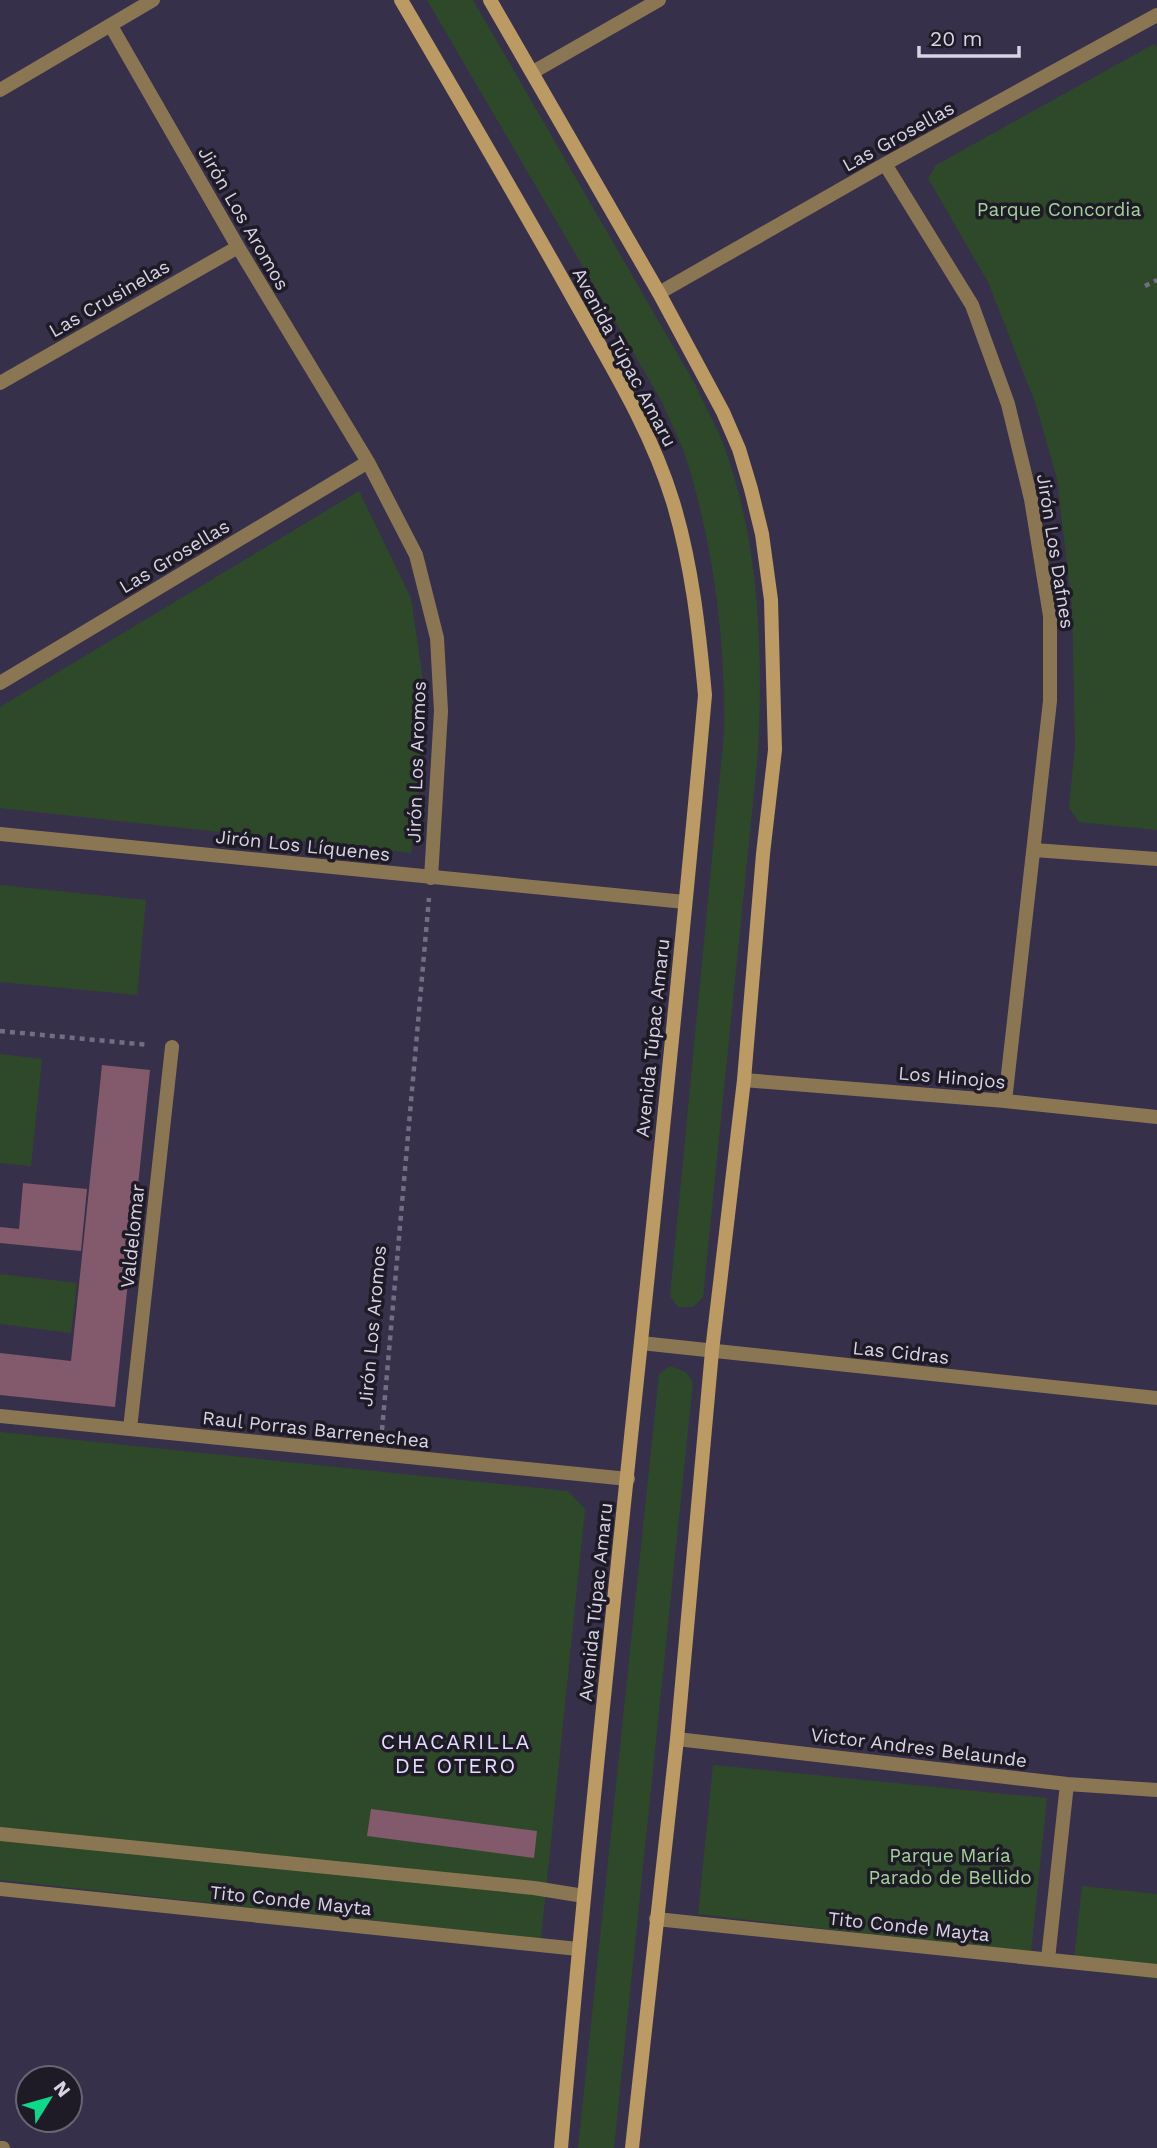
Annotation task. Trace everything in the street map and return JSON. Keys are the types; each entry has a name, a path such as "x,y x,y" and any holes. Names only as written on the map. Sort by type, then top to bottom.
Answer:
{"main road":[{"name":"Avenida Túpac Amaru","path":"401,0 618,378 650,444 673,502 687,559 705,695 628,1479 578,1949 561,2148"},
{"path":"490,0 659,293 723,412 739,449 762,534 771,600 775,750 763,854 744,1080 712,1351 677,1739 632,2148"}],"street":[{"path":"0,89 153,0"},
{"path":"533,72 659,0"},
{"name":"Las Grosellas","path":"659,293 885,164 1157,15"},
{"name":"Jirón Los Aromos","path":"111,26 238,247 368,462 416,555 437,638 441,711 431,878"},
{"name":"Jirón Los Dafnes","path":"885,164 972,305 1008,404 1031,499 1050,616 1051,701 1005,1101"},
{"name":"Las Crusinelas","path":"0,383 238,247"},
{"name":"Las Grosellas","path":"0,683 368,462"},
{"name":"Jirón Los Líquenes","path":"0,834 685,902"},
{"path":"1034,850 1157,859"},
{"name":"Valdelomar","path":"130,1429 172,1047"},
{"name":"Los Hinojos","path":"744,1080 1157,1116"},
{"name":"Las Cidras","path":"641,1343 1157,1398"},
{"name":"Raul Porras Barrenechea","path":"0,1416 628,1479"},
{"name":"Victor Andres Belaunde","path":"677,1739 1067,1784 1157,1790"},
{"path":"1048,1959 1067,1784"},
{"path":"0,1833 534,1888 584,1896"},
{"name":"Tito Conde Mayta","path":"0,1889 578,1949"},
{"name":"Tito Conde Mayta","path":"656,1919 1157,1971"}],"path":[{"path":"1145,286 1157,280"},
{"name":"Jirón Los Aromos","path":"380,1455 431,878"},
{"path":"0,1031 172,1047"}],"green space":[{"path":"427,0 473,0 696,386 725,449 746,523 759,638 758,753 703,1297 693,1307 678,1307 670,1296 724,733 720,632 705,530 688,464 661,400"},
{"name":"Parque Concordia","path":"1154,44 1157,48 1157,830 1079,822 1069,808 1075,745 1072,605 1057,479 1036,405 989,284 928,178 936,165"},
{"path":"359,491 411,598 424,687 423,759 411,853 0,808 0,707"},
{"path":"0,885 146,900 137,995 0,982"},
{"path":"0,1054 42,1059 31,1166 0,1163"},
{"path":"0,1274 77,1283 71,1333 0,1324"},
{"path":"670,1366 686,1372 693,1382 614,2148 578,2148 659,1374"},
{"path":"0,1432 568,1491 585,1509 541,1939 0,1880"},
{"name":"Parque María Parado de Bellido","path":"713,1765 1047,1798 1031,1953 698,1914"},
{"path":"1082,1886 1157,1894 1157,1979 1073,1969"}],"building":[{"path":"102,1065 150,1070 115,1407 0,1395 0,1353 71,1361"},
{"path":"23,1183 87,1189 81,1251 0,1243 0,1227 19,1229"},
{"path":"371,1809 537,1831 534,1858 367,1836"}],"district":[{"name":"CHACARILLA DE OTERO","path":"456,1754"}]}
